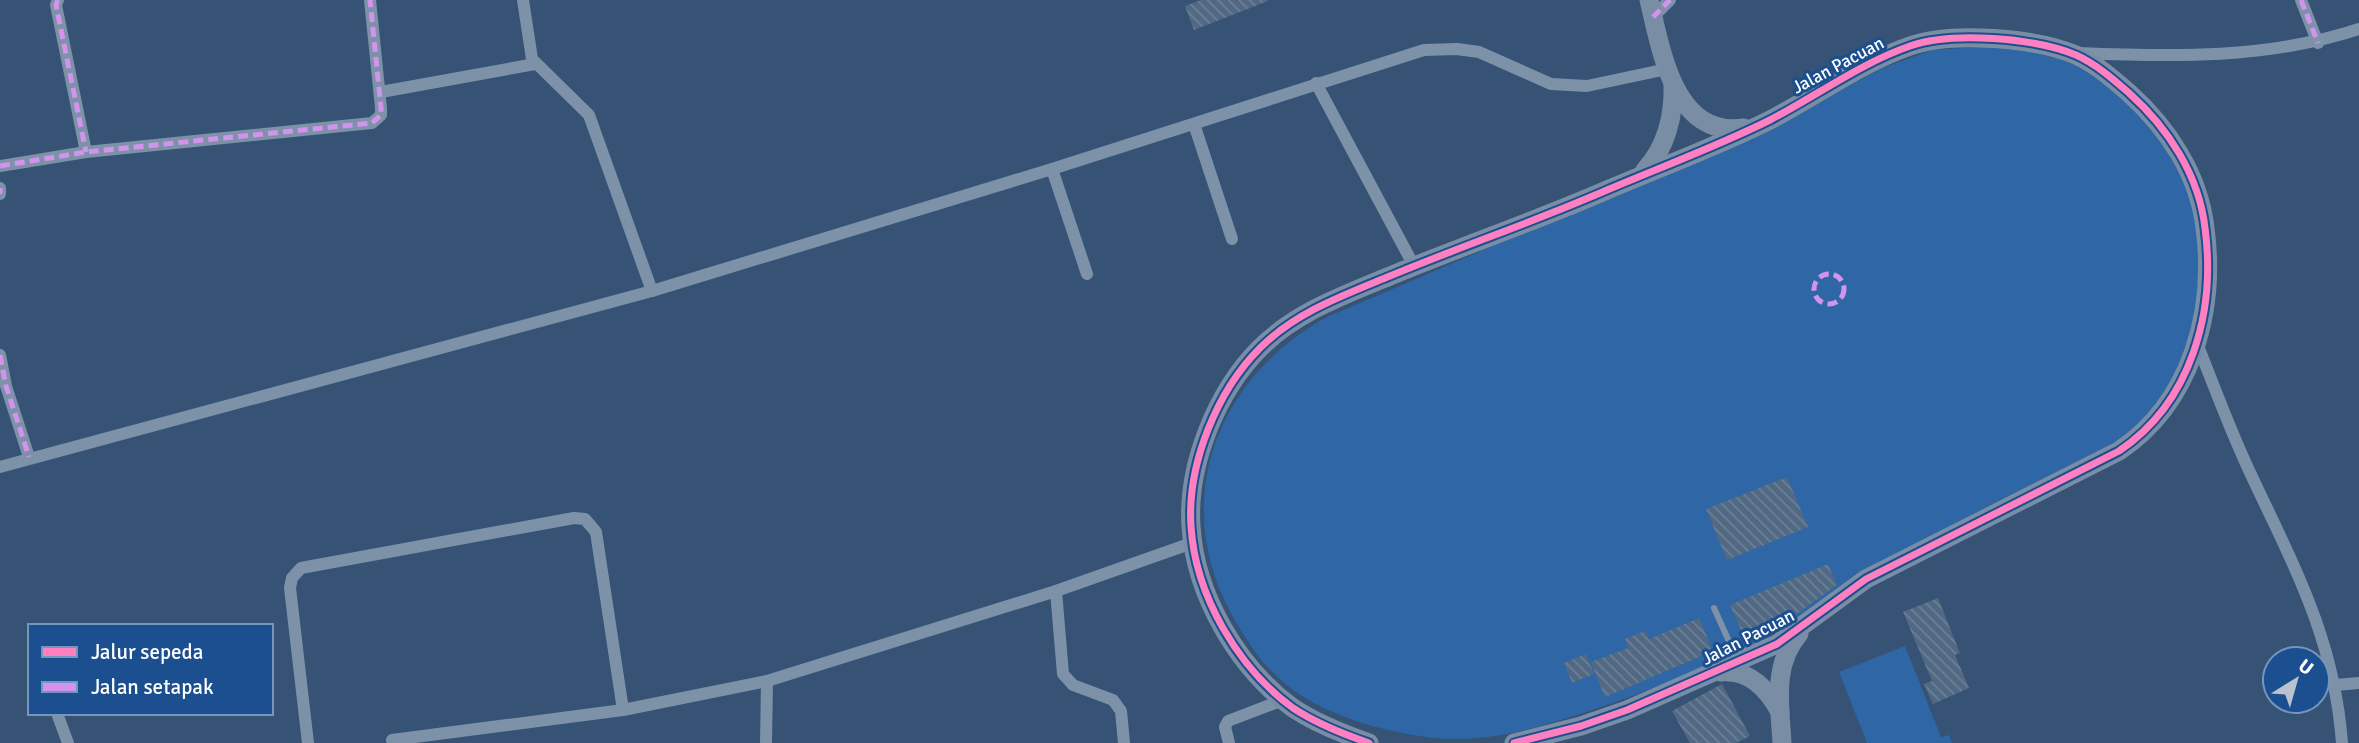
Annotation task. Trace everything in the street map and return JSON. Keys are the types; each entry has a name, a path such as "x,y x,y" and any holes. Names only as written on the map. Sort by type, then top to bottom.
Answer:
{"street":[{"path":"58,0 56,5 86,152"},
{"path":"0,166 86,152 372,123 380,115 381,92 370,0"},
{"path":"523,0 535,64 589,115 652,290"},
{"path":"1641,174 1652,163 1663,142 1672,114 1670,77 1651,9 1670,0"},
{"path":"2301,0 2318,43"},
{"path":"2072,53 2186,56 2318,43 2359,29"},
{"name":"Jalan Pacuan","path":"1369,743 1320,724 1283,700 1246,663 1230,640 1207,592 1192,543 1190,520 1198,462 1223,399 1245,365 1273,336 1304,315 1414,266 1759,125 1895,52 1923,42 1993,39 2072,53 2104,72 2140,103 2172,142 2194,184 2205,225 2208,269 2198,346 2188,370 2162,409 2128,446 1866,579 1789,638 1716,672 1593,722 1514,743"},
{"path":"0,467 652,290 1052,169 1424,50 1457,48 1479,52 1551,84 1587,86 1670,77"},
{"path":"381,92 535,64"},
{"path":"1670,77 1692,112 1713,125 1736,129 1759,125"},
{"path":"1317,83 1414,266"},
{"path":"1194,124 1232,239"},
{"path":"1052,169 1087,274"},
{"path":"0,188 0,194"},
{"path":"2198,346 2246,465 2293,561 2324,637 2335,685 2342,743"},
{"path":"0,355 6,386 29,457"},
{"path":"308,743 290,588 296,571 574,518 585,519 596,532 623,710"},
{"path":"392,740 623,710 767,681 1056,591 1192,543"},
{"path":"1056,591 1063,674 1073,685 1113,700 1121,711 1124,743"},
{"path":"1782,743 1782,663 1793,641 1814,620"},
{"path":"1716,672 1731,671 1754,679 1765,688 1780,713"},
{"path":"766,743 767,681"},
{"path":"2335,685 2359,683"},
{"path":"1229,743 1225,727 1228,721 1283,700"},
{"path":"58,716 68,743"},
{"path":"1320,724 1340,743"}],"lane":[{"path":"1714,608 1738,662"}],"shaded area":[{"path":"1991,46 2060,59 2103,80 2142,117 2175,164 2187,188 2195,212 2198,235 2199,321 2169,389 2142,430 1865,586 1755,643 1642,693 1528,729 1491,737 1453,739 1375,727 1317,705 1300,695 1276,676 1262,660 1232,615 1213,572 1205,529 1205,487 1214,446 1232,408 1256,373 1288,343 1327,317 1761,131 1885,67 1932,50"},
{"path":"1905,646 1941,737 1949,735 1952,743 1867,743 1839,672"}],"building":[{"path":"1201,0 1268,1 1194,30 1185,6"},
{"path":"1787,477 1808,527 1727,560 1706,509"},
{"path":"1828,564 1837,585 1784,623 1781,616 1742,632 1730,605"},
{"path":"1938,598 1960,653 1955,655 1969,688 1933,704 1924,684 1932,681 1903,612"},
{"path":"1699,618 1713,651 1605,697 1591,662 1628,648 1625,639 1645,631 1649,639"},
{"path":"1586,654 1594,674 1572,683 1564,663"},
{"path":"1722,684 1750,736 1736,743 1690,743 1672,711"}],"marked path":[{"path":"58,0 56,5 86,152"},
{"path":"0,166 86,152 372,123 381,115 381,108 370,0"},
{"path":"1653,17 1670,0"},
{"path":"2301,0 2318,43"},
{"path":"0,188 0,194"},
{"path":"1829,274 1840,278 1844,289 1840,300 1829,304 1818,300 1814,289 1818,278 1829,274"},
{"path":"0,355 6,386 29,457"}],"cycle path":[{"path":"1369,743 1302,714 1273,692 1254,672 1223,628 1201,578 1194,552 1191,502 1194,478 1208,430 1231,385 1245,365 1274,335 1305,314 1338,298 1730,139 1770,120 1874,61 1928,41 1993,38 2059,49 2097,67 2143,107 2169,137 2189,171 2202,208 2207,259 2202,322 2194,352 2165,407 2144,431 2119,451 1866,579 1777,644 1627,710 1581,726 1514,743"}]}
